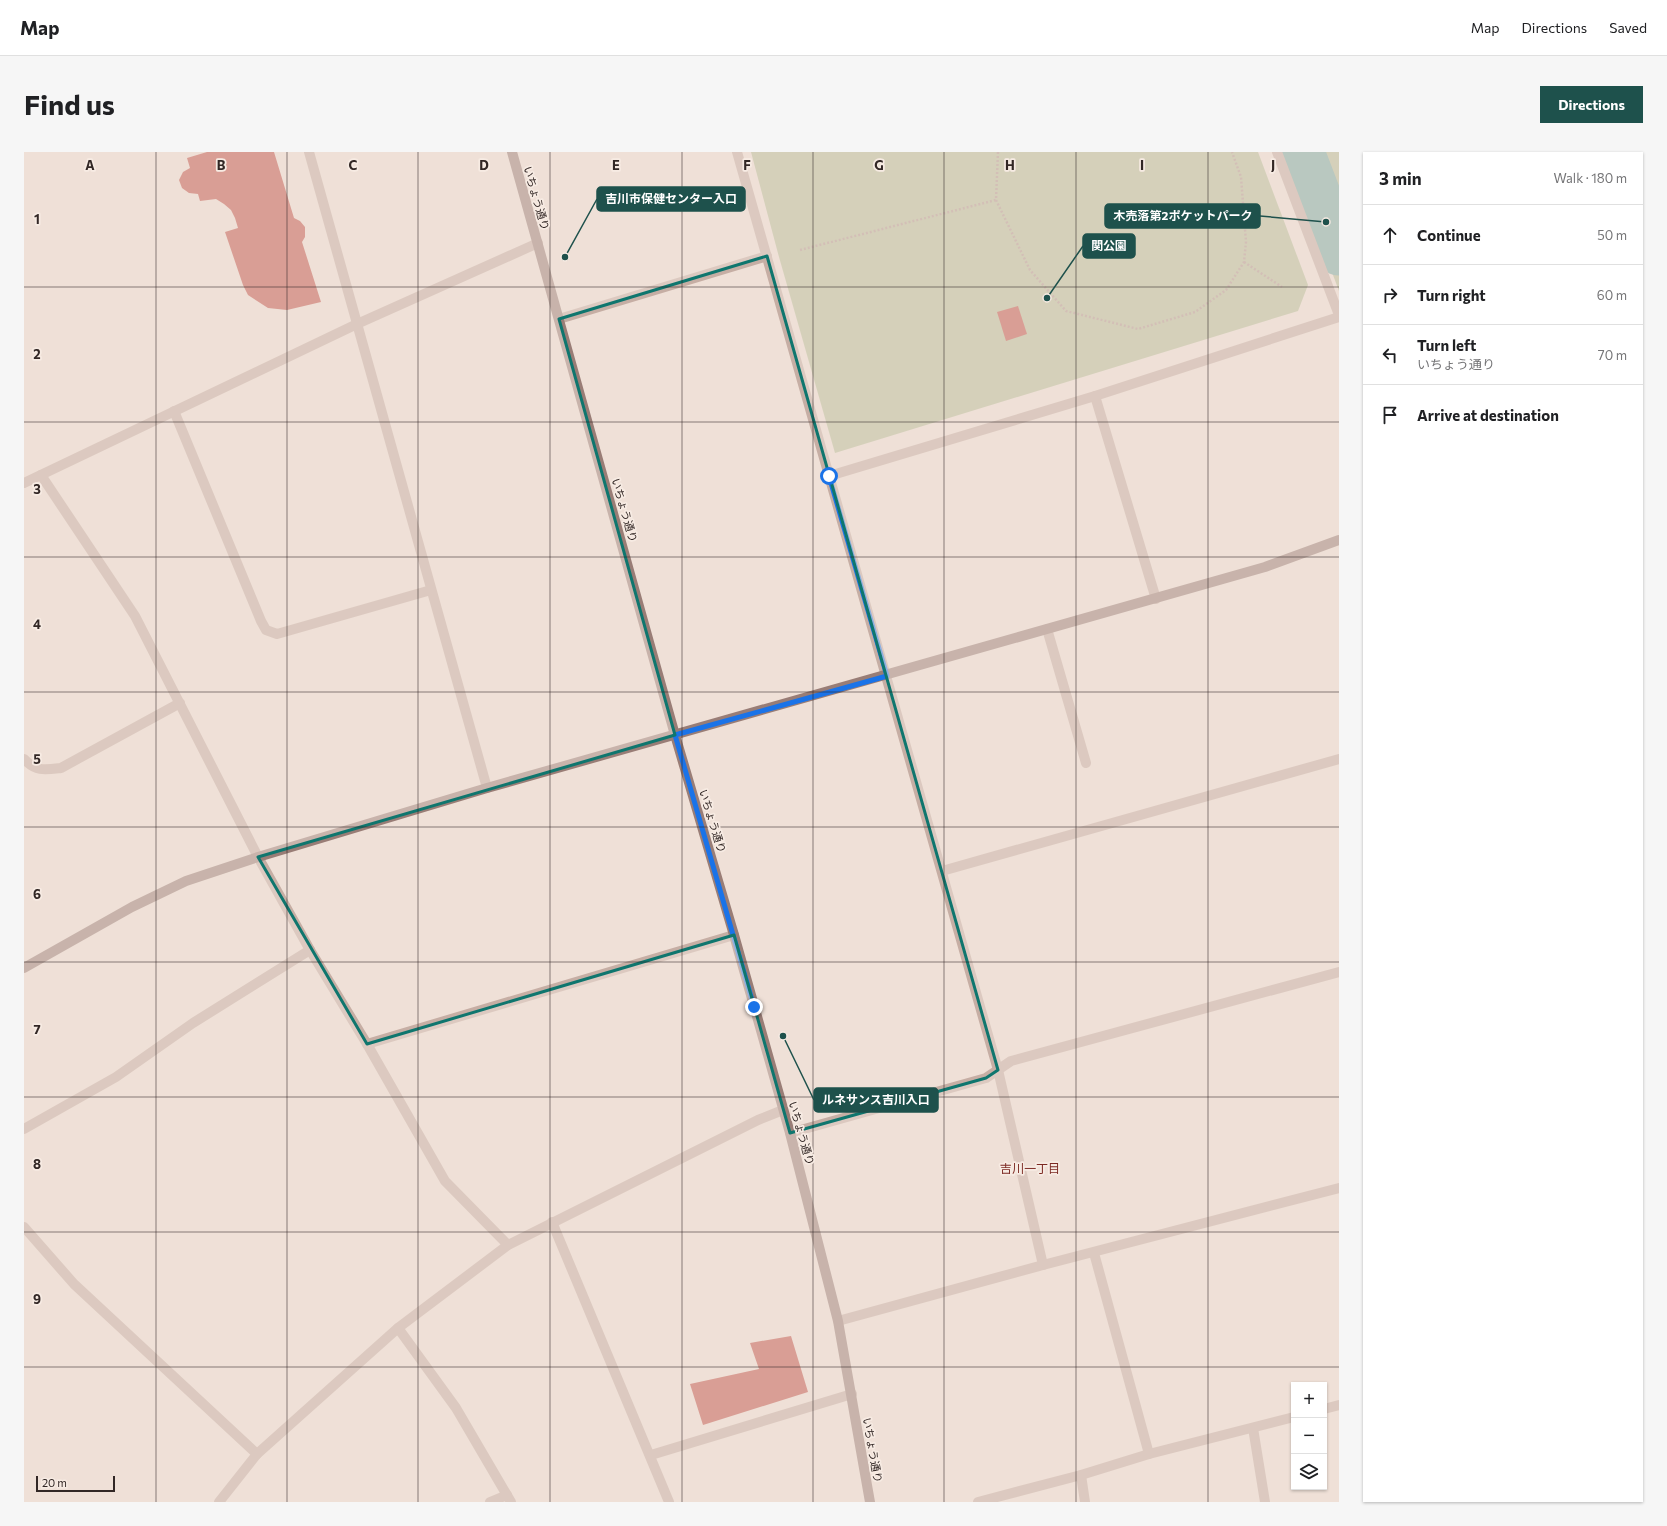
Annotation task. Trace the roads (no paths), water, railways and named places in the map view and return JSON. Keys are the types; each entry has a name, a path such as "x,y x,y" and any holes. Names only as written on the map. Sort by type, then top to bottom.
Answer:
{"street":[{"path":"309,152 487,788"},
{"name":"いちょう通り","path":"512,152 675,735 790,1133 838,1321 870,1502"},
{"path":"737,152 998,1070 1043,1265"},
{"path":"829,476 1095,396 1339,316 1277,152"},
{"path":"24,483 357,324 538,243"},
{"path":"559,319 767,256"},
{"path":"1095,396 1156,598"},
{"path":"174,411 266,630 277,634 431,590"},
{"path":"41,476 135,616 258,857 310,950 367,1044 445,1181 508,1245"},
{"path":"24,968 132,907 186,881 258,857 487,788 887,676 1264,567 1339,540"},
{"path":"1047,629 1086,763"},
{"path":"24,759 28,764 41,771 61,768 180,703"},
{"path":"942,871 1339,758"},
{"path":"367,1044 734,935"},
{"path":"24,1130 116,1077 193,1023 310,950"},
{"path":"790,1133 986,1078 1011,1061 1339,972"},
{"path":"220,1502 257,1454 398,1328 508,1245 758,1120 783,1110"},
{"path":"838,1321 1043,1265 1094,1253 1339,1188"},
{"path":"552,1222 670,1502"},
{"path":"24,1227 74,1284 257,1454"},
{"path":"1094,1253 1150,1454"},
{"path":"398,1328 456,1408 509,1498 490,1502"},
{"path":"651,1456 852,1394"},
{"path":"1327,1408 1339,1405"},
{"path":"978,1502 1081,1475 1150,1454 1291,1418"},
{"path":"1253,1428 1265,1502"},
{"path":"1081,1475 1085,1502"}],"waterway":[{"path":"1301,152 1339,252"}],"place":[{"name":"木売落第2ポケットパーク","path":"1326,222"},
{"name":"吉川市保健センター入口","path":"565,257"},
{"name":"関公園","path":"1047,298"},
{"name":"ルネサンス吉川入口","path":"783,1036"}],"district":[{"name":"吉川一丁目","path":"1030,1168"}]}
